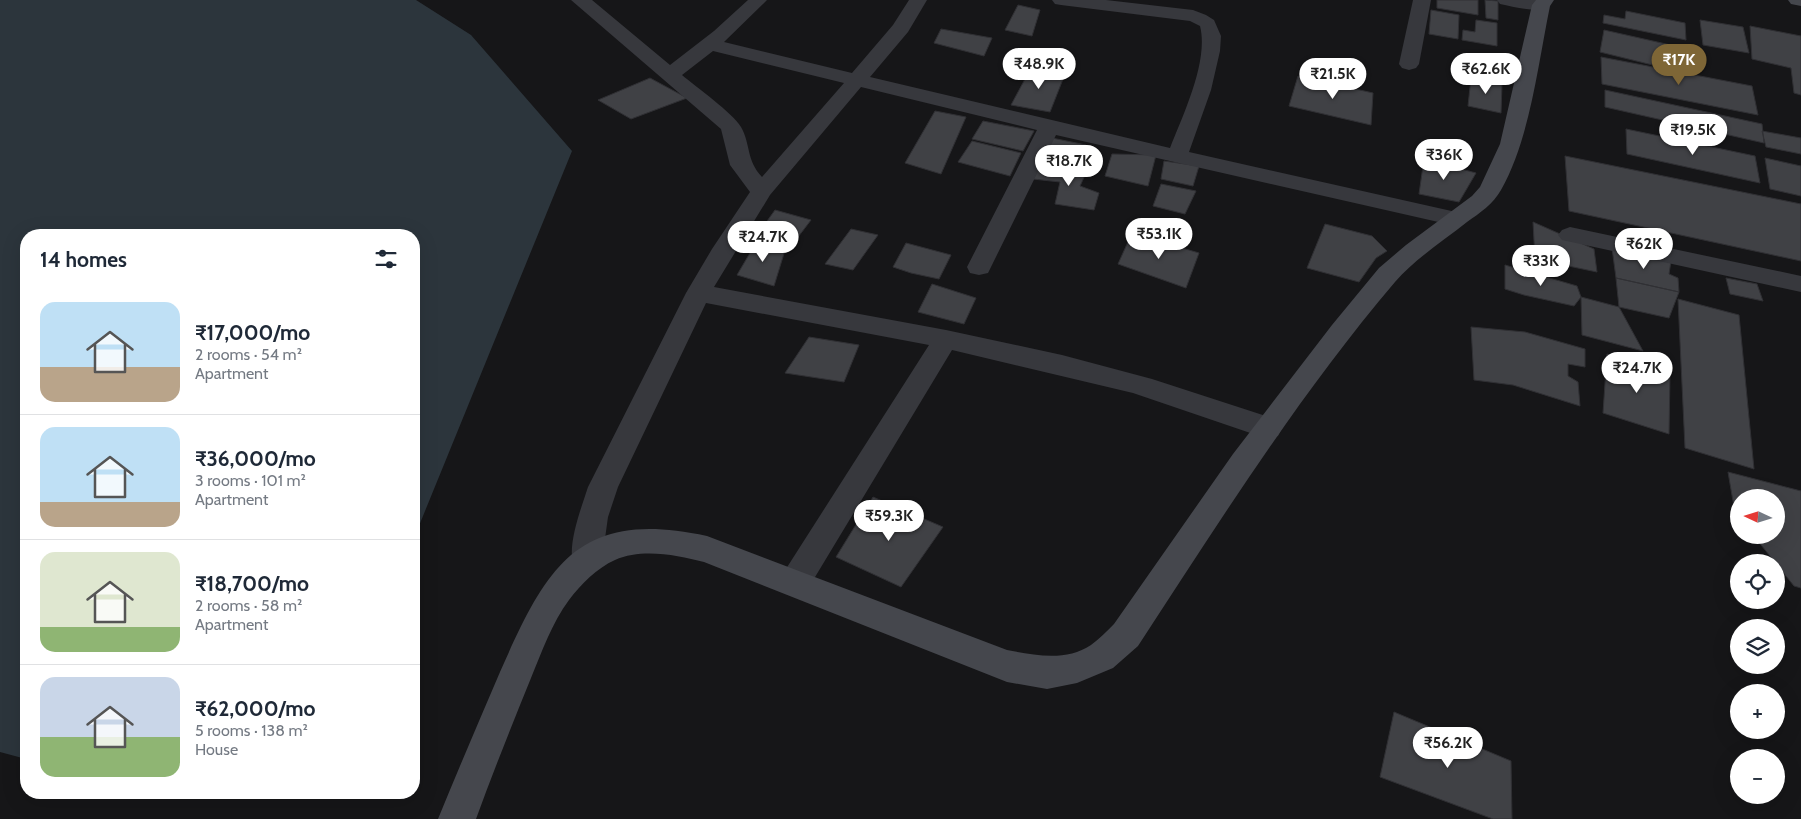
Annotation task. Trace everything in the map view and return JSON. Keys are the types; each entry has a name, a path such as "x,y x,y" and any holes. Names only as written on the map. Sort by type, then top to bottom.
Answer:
{"main road":[{"path":"456,819 486,742 532,636 556,592 586,560 613,547 641,541 671,541 707,549 1008,666 1047,672 1077,668 1101,657 1126,635 1243,462 1341,331 1388,274 1414,251 1480,201 1490,189 1510,144 1543,3"}],"street":[{"path":"580,0 603,6 669,75 730,126 737,140 738,154 742,166 762,191"},
{"path":"669,75 709,44 758,0"},
{"path":"586,560 593,517 603,487 698,293 720,255 762,191 901,28 918,0"},
{"path":"1061,0 1193,16 1203,20 1209,26 1212,34 1207,75 1177,156"},
{"path":"1409,64 1422,0"},
{"path":"1506,0 1543,3"},
{"path":"709,44 1049,127 1456,219"},
{"path":"979,267 1049,127"},
{"path":"1570,235 1801,284"},
{"path":"698,293 946,340 1114,378 1157,390 1268,428"},
{"path":"795,582 946,340"}],"shaded area":[{"path":"0,0 416,0 471,35 572,151 420,523 420,229 20,229 20,757 0,752"}],"building":[{"path":"1437,0 1478,0 1478,15 1437,8"},
{"path":"1485,0 1498,1 1498,20 1486,18"},
{"path":"1018,5 1040,10 1032,36 1005,30"},
{"path":"1431,10 1459,15 1458,39 1429,34"},
{"path":"1626,11 1685,23 1686,40 1603,23 1604,15 1625,19"},
{"path":"1476,20 1497,23 1497,46 1462,40 1463,30 1475,32"},
{"path":"1700,20 1743,27 1749,53 1703,45"},
{"path":"1750,26 1801,36 1801,95 1794,93 1791,68 1752,59"},
{"path":"941,29 992,38 984,56 934,43"},
{"path":"1604,30 1675,46 1673,70 1600,52"},
{"path":"1601,57 1752,86 1758,115 1602,84"},
{"path":"1032,66 1065,74 1050,112 1011,105"},
{"path":"1298,76 1373,93 1371,125 1289,106"},
{"path":"650,78 687,98 631,119 598,100"},
{"path":"1471,78 1502,84 1501,113 1468,106"},
{"path":"1605,90 1762,124 1764,143 1605,107"},
{"path":"935,111 966,117 941,174 905,163"},
{"path":"983,121 1034,131 1023,151 972,139"},
{"path":"1626,129 1755,156 1760,183 1627,154"},
{"path":"1762,131 1801,138 1801,154 1766,147"},
{"path":"1052,138 1086,145 1081,163 1046,158"},
{"path":"972,141 1021,153 1010,176 958,162"},
{"path":"1112,154 1156,155 1148,186 1105,176"},
{"path":"1565,156 1801,204 1801,261 1569,211"},
{"path":"1765,158 1801,166 1801,196 1770,189"},
{"path":"1424,159 1476,173 1459,202 1419,194"},
{"path":"1164,161 1199,166 1193,186 1161,179"},
{"path":"1037,165 1087,171 1080,186 1099,193 1094,210 1055,204 1060,182 1033,179"},
{"path":"1161,184 1196,191 1185,214 1153,206"},
{"path":"775,210 811,220 795,241 757,235"},
{"path":"1533,222 1594,249 1597,272 1535,259"},
{"path":"1325,224 1372,236 1387,251 1376,258 1359,282 1307,268"},
{"path":"851,229 878,235 853,270 825,264"},
{"path":"1132,233 1199,253 1186,288 1118,264"},
{"path":"757,241 786,247 774,286 737,275"},
{"path":"906,243 951,255 939,279 893,267"},
{"path":"1612,248 1671,261 1669,274 1678,278 1679,292 1616,278"},
{"path":"1505,265 1577,286 1581,297 1574,306 1505,289"},
{"path":"1616,278 1679,292 1669,318 1619,307"},
{"path":"1726,278 1757,284 1763,301 1730,294"},
{"path":"932,284 976,298 964,324 918,312"},
{"path":"1581,297 1619,307 1643,351 1582,335"},
{"path":"1678,299 1739,315 1754,469 1685,448"},
{"path":"1471,327 1525,332 1585,349 1585,367 1568,364 1568,376 1578,382 1580,406 1513,385 1474,380"},
{"path":"809,337 859,345 844,382 785,373"},
{"path":"1607,354 1670,374 1669,434 1603,413"},
{"path":"1728,472 1801,491 1801,588 1794,586 1785,575 1785,554 1768,554 1760,544 1785,544 1785,489 1731,489"},
{"path":"873,497 943,527 901,587 836,557"},
{"path":"1394,712 1511,761 1512,819 1493,819 1380,777"}]}
